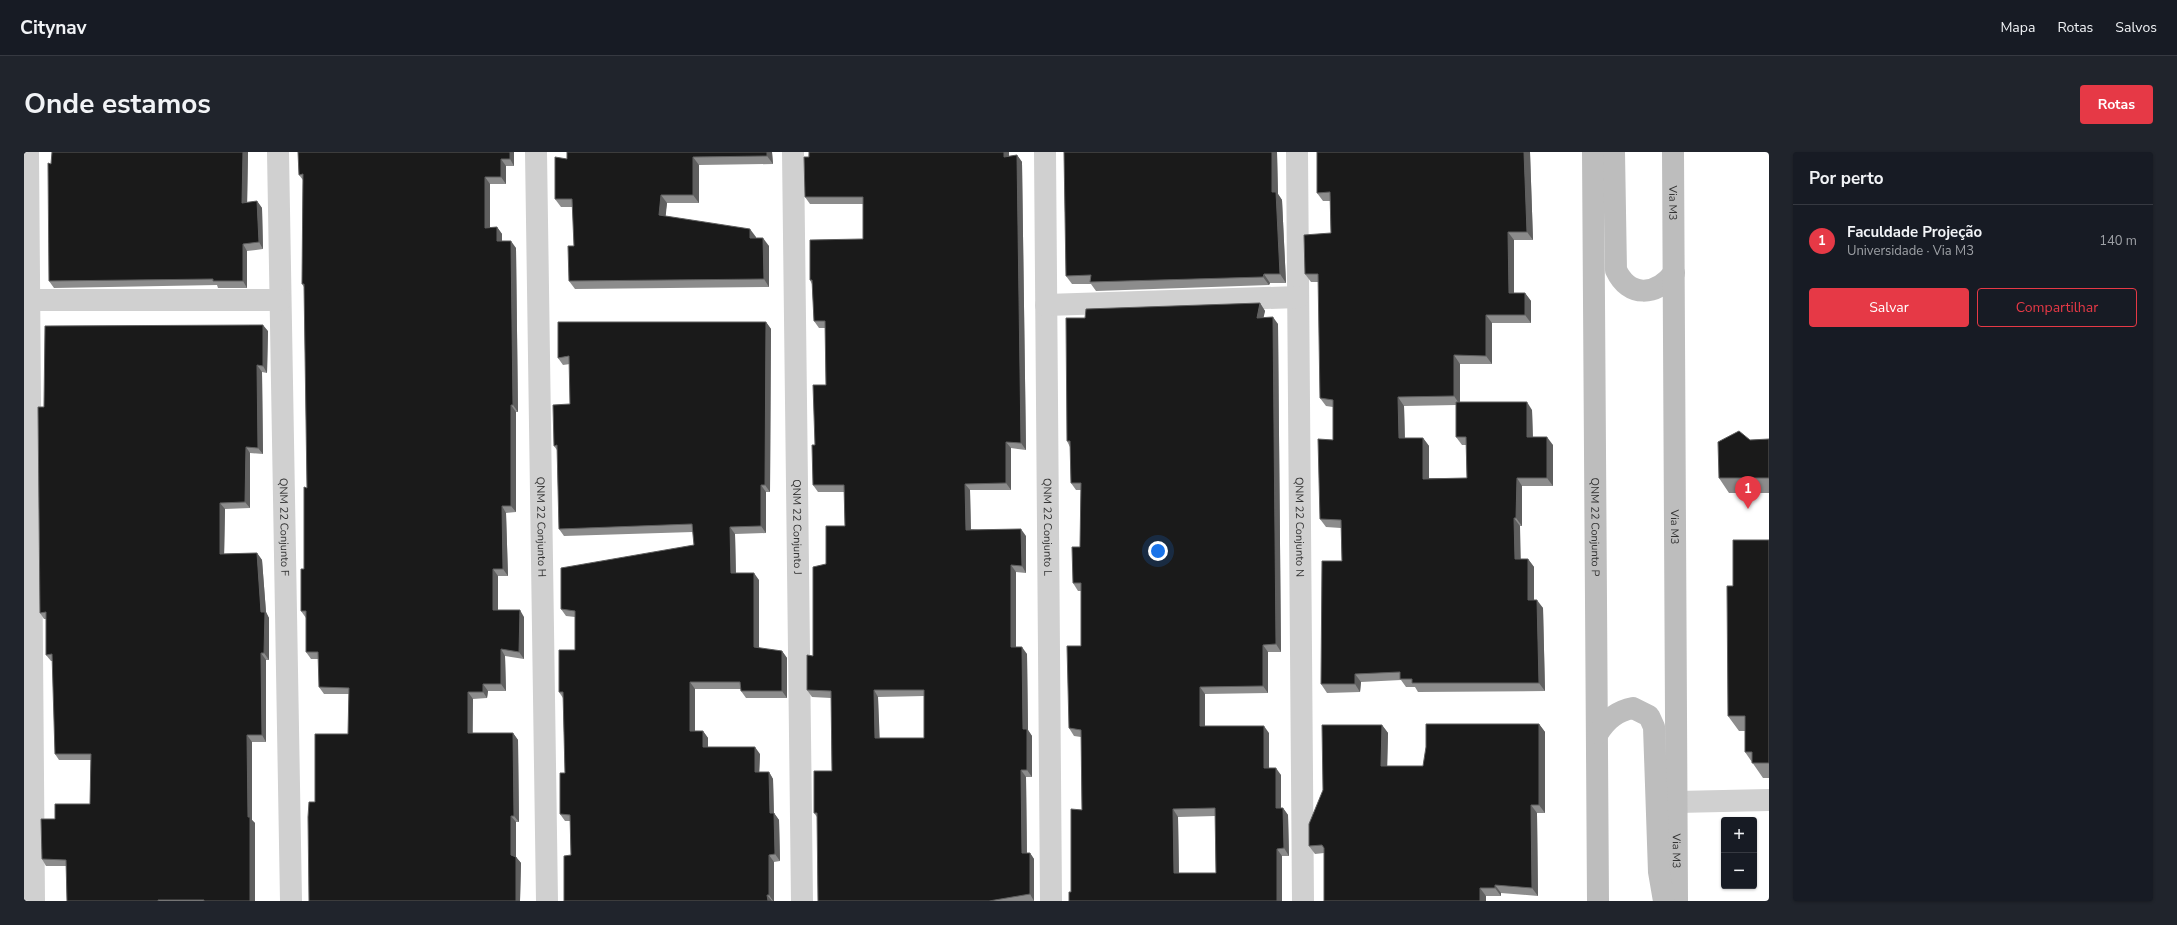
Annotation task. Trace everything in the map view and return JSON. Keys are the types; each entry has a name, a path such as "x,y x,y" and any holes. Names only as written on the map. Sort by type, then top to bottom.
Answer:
{"main road":[{"name":"QNM 22 Conjunto P","path":"1593,152 1598,901"},
{"path":"1614,152 1616,270 1619,277 1623,283 1633,288 1651,290 1667,281 1674,273"},
{"name":"Via M3","path":"1673,152 1677,901"},
{"path":"1598,733 1604,722 1614,714 1633,708 1649,716 1654,727 1659,872 1664,901"}],"street":[{"path":"28,152 34,901"},
{"name":"QNM 22 Conjunto F","path":"278,152 291,901"},
{"name":"QNM 22 Conjunto H","path":"536,152 547,901"},
{"name":"QNM 22 Conjunto J","path":"793,152 802,901"},
{"name":"QNM 22 Conjunto L","path":"1045,152 1051,901"},
{"name":"QNM 22 Conjunto N","path":"1297,152 1303,901"},
{"path":"1046,305 1298,297"},
{"path":"29,300 280,300"},
{"path":"1677,802 1769,800"}],"building":[{"path":"52,152 243,152 242,203 257,201 259,242 243,244 243,281 213,281 213,279 49,281 48,163 51,164"},
{"path":"298,152 510,152 510,159 501,159 501,177 485,177 485,228 497,227 497,241 511,241 513,405 511,405 511,506 502,506 503,569 493,569 493,610 520,610 519,652 501,649 501,684 483,684 483,692 468,692 468,733 513,733 514,816 511,816 511,855 516,857 516,901 309,901 308,817 309,802 315,802 315,734 348,734 349,688 319,687 318,652 306,652 306,611 301,611 301,569 304,569 304,487 307,488 304,284 302,284 303,174 299,175"},
{"path":"567,152 767,152 767,156 693,157 693,195 661,195 659,215 750,229 750,238 763,238 764,279 569,281 568,246 574,246 572,199 555,199 555,157 567,159"},
{"path":"809,152 1004,152 1004,157 1017,155 1021,443 1006,442 1006,483 965,484 966,530 1021,529 1022,566 1011,565 1011,647 1022,647 1023,729 1027,729 1027,770 1021,770 1022,853 1030,853 1030,894 989,901 818,901 817,813 814,813 814,771 832,771 831,691 807,690 807,655 813,656 813,567 826,564 826,526 845,526 844,485 813,485 812,445 815,445 813,385 826,385 825,321 814,321 812,280 810,280 810,240 863,239 863,197 805,197 804,157 809,157","holes":["874,690 924,690 924,738 875,738"]},
{"path":"1064,152 1272,152 1272,192 1276,192 1280,274 1264,274 1263,277 1090,282 1091,275 1066,276"},
{"path":"1317,152 1524,152 1527,232 1508,232 1509,293 1525,293 1525,315 1486,315 1486,356 1454,355 1454,396 1398,397 1399,438 1423,438 1423,479 1467,478 1466,437 1456,437 1456,402 1527,402 1527,437 1547,437 1547,478 1517,478 1516,518 1514,518 1515,559 1528,559 1528,600 1537,600 1539,683 1412,683 1412,679 1400,679 1400,672 1355,674 1355,684 1321,684 1322,561 1342,561 1341,520 1320,519 1318,439 1333,440 1333,400 1320,398 1318,274 1305,274 1304,235 1331,233 1330,192 1317,193"},
{"path":"1260,303 1257,318 1273,317 1276,644 1263,645 1263,686 1200,687 1200,726 1264,726 1264,768 1276,768 1276,808 1283,808 1284,848 1277,849 1277,901 1069,901 1069,892 1071,892 1071,809 1082,810 1081,730 1069,728 1067,646 1081,646 1081,583 1073,583 1072,547 1080,547 1081,483 1071,483 1070,441 1067,441 1066,318 1085,318 1086,309","holes":["1215,808 1216,873 1174,873 1173,809"]},
{"path":"558,322 766,322 765,485 761,485 761,526 730,527 731,573 754,573 754,647 782,651 782,691 741,691 740,682 690,682 690,731 703,731 703,747 755,747 755,772 769,772 770,813 774,813 775,854 769,855 768,901 564,901 564,856 571,855 570,815 560,814 560,773 565,773 563,692 559,692 559,650 575,650 575,611 561,609 561,568 694,545 692,524 559,529 557,445 554,446 553,405 570,404 569,356 558,358"},
{"path":"263,325 263,366 257,365 258,448 246,447 245,502 220,503 220,554 257,553 261,612 265,612 264,653 261,653 262,735 247,735 248,817 250,817 250,901 67,901 66,860 42,859 41,819 55,819 55,804 90,804 91,754 55,754 52,654 46,655 46,612 40,613 38,407 44,407 45,326"},
{"path":"1739,431 1750,440 1769,439 1769,478 1719,478 1718,442"},
{"path":"1733,540 1769,540 1769,763 1752,763 1752,752 1745,752 1745,716 1728,716 1727,586 1733,586"},
{"path":"1426,724 1539,724 1539,805 1531,805 1532,888 1495,885 1495,888 1480,888 1480,901 1324,901 1324,848 1322,845 1309,846 1309,824 1323,790 1322,725 1382,725 1381,766 1423,766 1426,747"}],"place":[{"name":"Faculdade Projeção","path":"1748,509"}]}
